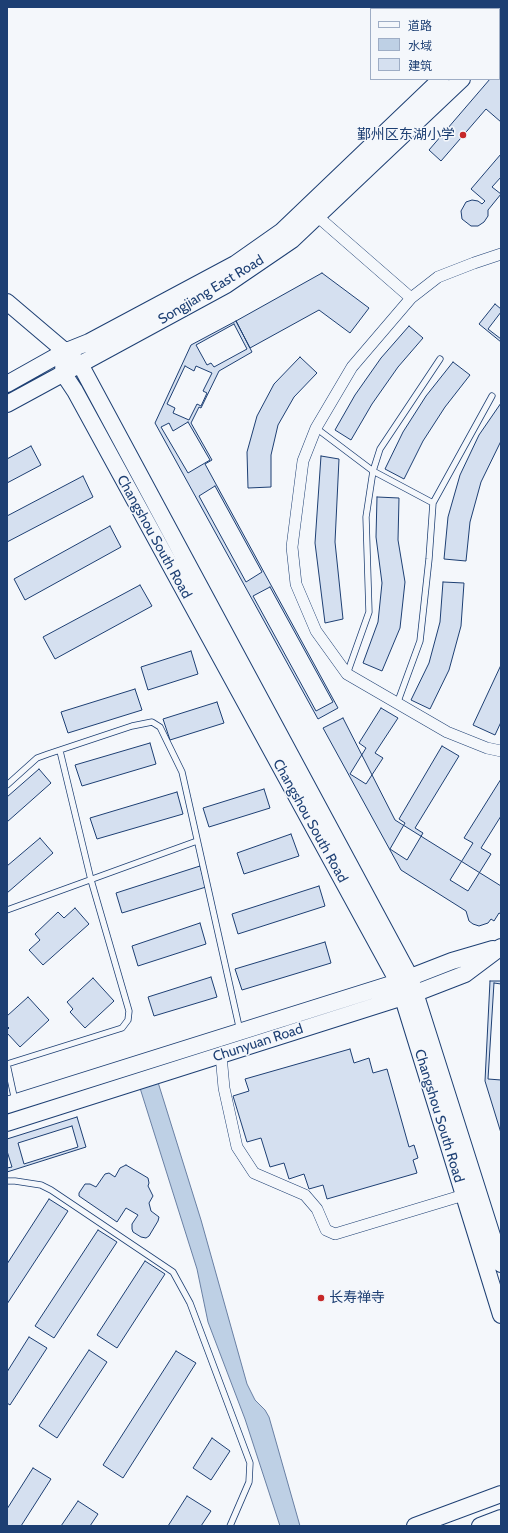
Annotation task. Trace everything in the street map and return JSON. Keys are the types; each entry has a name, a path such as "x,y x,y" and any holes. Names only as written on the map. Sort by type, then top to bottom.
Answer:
{"main road":[{"name":"Songjiang East Road","path":"7,384 64,352 89,342 235,264 282,231 440,80"},
{"name":"Songjiang East Road","path":"7,404 226,285 292,240 461,80"},
{"name":"Changshou South Road","path":"7,302 64,352 80,364 404,980 501,1264"},
{"path":"63,373 64,352"},
{"name":"Changshou South Road","path":"63,373 75,391 404,980"},
{"name":"Chunyuan Road","path":"11,1103 404,980 452,961 501,947"},
{"name":"Chunyuan Road","path":"7,1123 410,995 465,974 501,947"},
{"name":"Changshou South Road","path":"410,995 464,1195 501,1315"},
{"path":"415,1526 501,1494"},
{"path":"480,1526 501,1518"}],"street":[{"path":"317,216 411,298"},
{"path":"501,254 438,277 411,298 352,367 316,428 303,460 292,546 296,584 316,631 347,674 447,732 487,748 501,751"},
{"path":"221,1055 224,1088 236,1147 254,1173 305,1195 317,1209 326,1230 335,1234 464,1195"}],"lane":[{"path":"347,674 369,612 366,517 373,471 380,449 440,359"},
{"path":"397,704 420,641 429,559 433,503 492,396"},
{"path":"316,428 373,471 433,503"},
{"path":"7,784 37,758 132,726 152,722 160,727 182,772 240,1031"},
{"path":"11,1103 7,1064 122,1028 128,1020 129,1011 90,880 60,751"},
{"path":"7,910 198,841"},
{"path":"7,1181 41,1185 51,1190 173,1272 190,1303 250,1463 249,1482 230,1526"}],"water":[{"path":"157,1079 201,1220 247,1384 255,1400 265,1410 269,1417 300,1526 280,1526 245,1419 208,1322 197,1269 140,1088"}],"building":[{"path":"501,67 501,122 486,109 441,161 429,150 489,80 500,80"},
{"path":"501,154 501,177 492,187 501,194 488,210 488,216 484,222 478,226 471,226 462,219 461,211 466,202 472,200 478,201 482,204 485,201 471,189"},
{"path":"322,273 369,308 350,333 319,310 250,348 236,321"},
{"path":"495,304 501,309 501,342 479,324"},
{"path":"501,312 501,339 488,329"},
{"path":"236,321 252,352 219,371 201,408 199,407 191,423 212,460 205,464 338,708 318,719 155,423 191,345"},
{"path":"234,324 247,349 214,367 211,363 207,365 196,345"},
{"path":"409,326 423,338 398,367 372,404 351,440 335,430 355,395 381,358"},
{"path":"300,357 317,373 294,397 278,425 271,455 271,487 248,488 247,452 257,416 274,384"},
{"path":"453,362 470,375 445,407 423,441 404,479 385,469 403,432 426,396"},
{"path":"185,366 194,371 196,366 212,373 203,391 207,393 201,406 197,404 189,420 173,413 175,408 167,404"},
{"path":"501,403 501,441 481,482 470,522 466,561 444,559 448,517 460,475 479,435"},
{"path":"188,422 210,460 188,473 161,427 169,423 173,431"},
{"path":"31,446 41,465 7,483 7,459"},
{"path":"321,456 339,459 335,542 343,619 325,623 315,543"},
{"path":"83,476 93,497 7,542 7,516"},
{"path":"215,486 262,572 246,582 199,496"},
{"path":"377,497 399,498 398,540 405,582 400,628 382,671 363,663 378,622 382,583 376,537"},
{"path":"110,526 121,547 25,600 14,579"},
{"path":"443,582 464,583 461,626 449,670 430,709 411,700 429,663 440,622"},
{"path":"140,585 152,606 55,659 43,637"},
{"path":"270,587 333,702 316,711 253,596"},
{"path":"191,651 198,674 148,690 141,667"},
{"path":"501,665 501,722 495,735 473,725"},
{"path":"135,689 142,710 68,733 61,712"},
{"path":"217,702 224,723 170,740 163,719"},
{"path":"381,708 398,718 375,753 383,758 366,784 350,774 366,748 359,743"},
{"path":"343,718 395,820 501,886 501,914 499,913 494,921 491,919 488,923 479,926 473,924 469,921 466,911 401,870 323,728"},
{"path":"150,743 156,764 82,786 75,765"},
{"path":"442,746 459,756 415,828 423,833 407,860 390,849 405,823 399,819"},
{"path":"39,769 51,783 7,822 7,797"},
{"path":"501,779 501,816 481,848 491,854 468,891 450,880 473,843 464,838"},
{"path":"264,789 270,808 209,827 203,808"},
{"path":"177,792 183,814 97,839 90,818"},
{"path":"291,834 299,856 244,874 237,853"},
{"path":"40,838 53,853 7,893 7,866"},
{"path":"200,866 206,887 122,913 116,893"},
{"path":"319,886 325,906 238,934 232,914"},
{"path":"75,908 89,924 43,965 29,950 40,940 35,934 58,912 64,918"},
{"path":"200,923 206,944 138,966 132,946"},
{"path":"325,942 331,963 242,990 235,969"},
{"path":"211,977 217,997 154,1016 148,997"},
{"path":"93,978 114,1001 85,1028 70,1012 73,1009 67,1002"},
{"path":"490,981 501,981 501,1133 485,1081"},
{"path":"494,983 501,984 501,1080 488,1079"},
{"path":"28,997 49,1020 20,1047 7,1033 9,1028 7,1026 7,1016"},
{"path":"350,1049 354,1063 369,1058 373,1073 387,1069 409,1147 414,1145 418,1158 413,1160 417,1173 327,1199 323,1185 309,1189 304,1174 289,1179 284,1163 270,1167 261,1138 247,1142 233,1096 249,1091 245,1079"},
{"path":"77,1117 86,1147 7,1172 7,1139"},
{"path":"72,1126 78,1147 24,1164 18,1143"},
{"path":"7,1151 12,1167 7,1168"},
{"path":"126,1165 148,1178 148,1186 153,1196 149,1203 151,1211 159,1217 149,1236 146,1238 133,1232 132,1224 138,1215 126,1208 117,1222 79,1196 79,1193 85,1184 90,1184 96,1187 105,1174 109,1173 115,1177 120,1168"},
{"path":"49,1199 68,1211 7,1304 7,1264"},
{"path":"98,1230 117,1242 54,1338 35,1326"},
{"path":"145,1261 165,1274 117,1348 97,1335"},
{"path":"29,1337 47,1348 10,1405 7,1403 7,1372"},
{"path":"89,1350 107,1362 57,1438 39,1426"},
{"path":"176,1351 196,1363 123,1478 103,1465"},
{"path":"212,1438 230,1451 211,1480 193,1468"},
{"path":"33,1468 51,1479 21,1526 7,1526 7,1509"},
{"path":"187,1496 211,1511 201,1526 168,1526"},
{"path":"78,1501 98,1514 90,1526 61,1526"}],"place":[{"name":"鄞州区东湖小学","path":"463,135"},
{"name":"长寿禅寺","path":"321,1298"}]}
